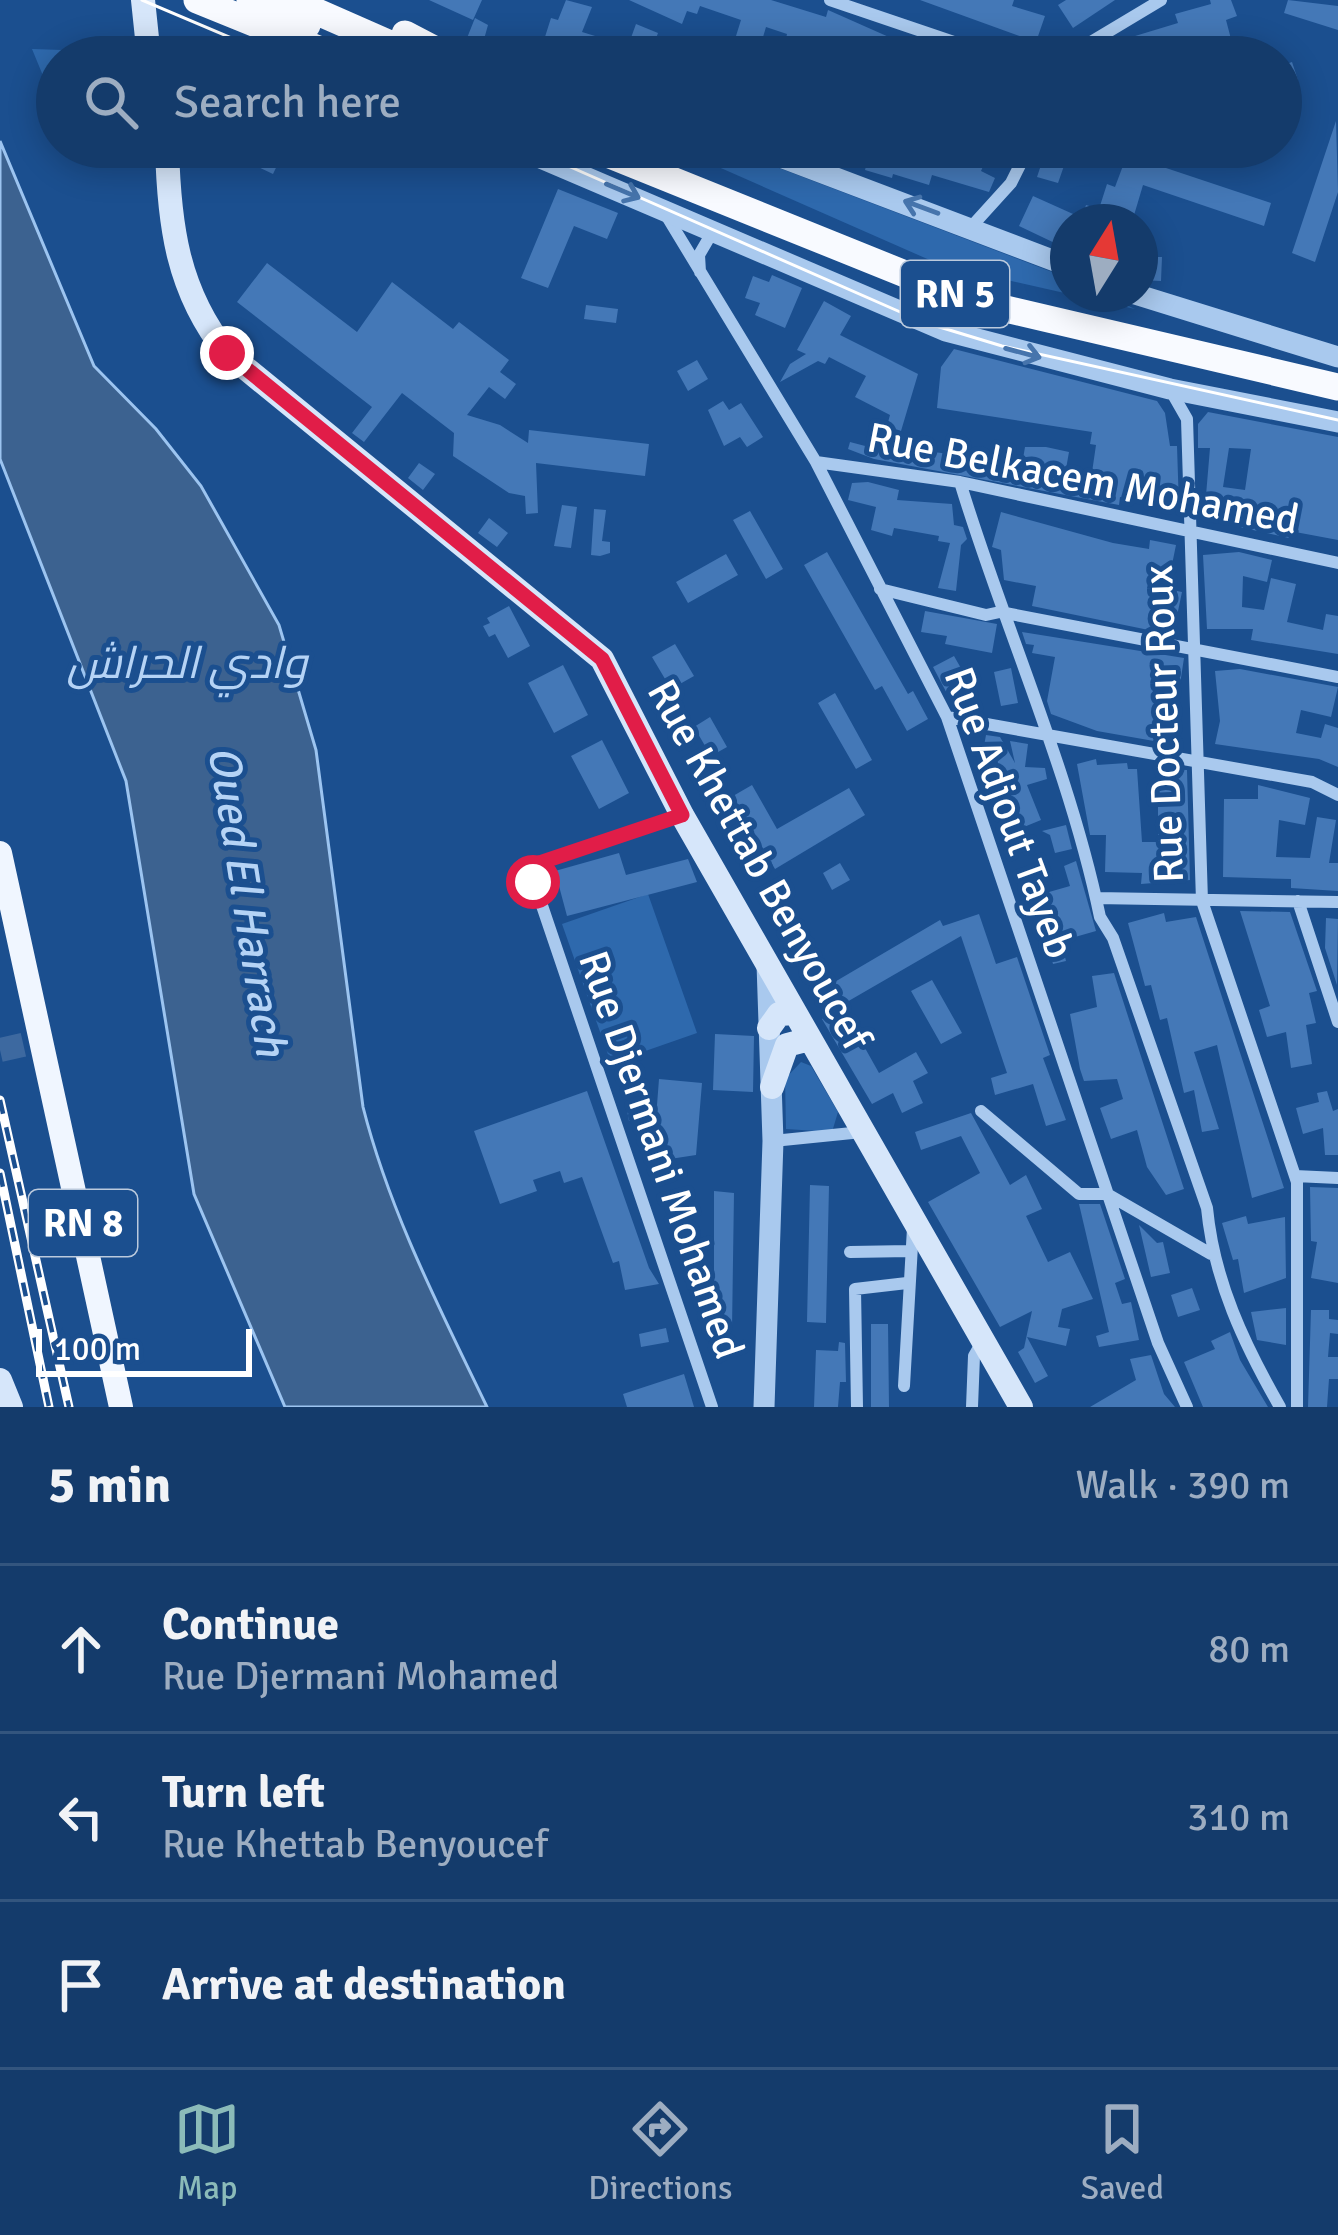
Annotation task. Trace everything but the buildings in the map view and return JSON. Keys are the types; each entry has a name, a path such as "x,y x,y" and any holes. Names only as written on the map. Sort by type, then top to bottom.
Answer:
{"highway":[{"path":"196,0 286,36"},
{"path":"250,0 332,36"},
{"path":"290,0 372,36"},
{"path":"325,0 403,36"},
{"name":"RN 5","path":"642,168 972,301 1338,387"},
{"name":"RN 5","path":"675,168 974,287 1338,371"}],"main road":[{"path":"143,0 147,36"},
{"path":"159,0 160,36"},
{"name":"Rue Khettab Benyoucef","path":"169,168 176,255 214,336 602,659 682,815 1021,1407"},
{"name":"RN 8","path":"0,853 121,1407"},
{"path":"769,1028 779,1014 795,1013"},
{"path":"772,1088 787,1046 810,1039"},
{"path":"0,1380 10,1407"}],"street":[{"path":"830,0 936,36"},
{"path":"1101,36 1161,0"},
{"path":"566,168 946,331 1170,389 1338,422"},
{"path":"812,168 1050,258"},
{"path":"972,226 1002,195 1017,168"},
{"name":"Rue Adjout Tayeb","path":"663,208 816,462 947,717 1158,1343 1187,1407"},
{"path":"700,273 699,255 713,231"},
{"path":"1158,301 1338,357"},
{"name":"Rue Docteur Roux","path":"1170,389 1187,419 1202,901 1295,1176 1297,1407"},
{"path":"1187,419 1199,394"},
{"name":"Rue Belkacem Mohamed","path":"816,462 960,482 1338,563"},
{"path":"960,482 1000,612 1046,731 1096,898 1207,1208 1211,1254 1246,1347 1280,1407"},
{"path":"880,589 986,616 1000,612 1338,676"},
{"path":"947,717 1312,782 1338,795"},
{"name":"Rue Djermani Mohamed","path":"682,815 539,863 533,882 712,1407"},
{"path":"1096,898 1338,902"},
{"path":"1298,901 1338,1022"},
{"path":"764,1407 773,1141 767,961"},
{"path":"981,1111 1079,1194 1107,1194 1211,1254"},
{"path":"773,1141 862,1132"},
{"path":"1295,1176 1338,1178"},
{"path":"904,1386 913,1220"},
{"path":"850,1252 910,1251"},
{"path":"857,1407 856,1289 907,1283"},
{"path":"973,1407 974,1356 983,1341"}],"shaded area":[{"path":"721,168 779,168 1050,271 1050,290 941,265"},
{"path":"648,894 697,1033 611,1063 562,924"},
{"path":"801,1062 811,1066 838,1112 832,1132 786,1129 785,1079"}],"water":[{"name":"وادي الحراش","path":"0,141 94,366 156,429 201,486 279,625 316,750 363,1107 402,1223 487,1407 285,1407 194,1194 126,781 0,459"}],"tunnel":[{"path":"0,1050 44,1040"}],"tram line":[{"path":"142,0 227,36"},
{"path":"573,168 923,322 1002,346 1338,420"}],"railway":[{"path":"0,1100 69,1407"},
{"path":"0,1173 49,1407"}],"route":[{"path":"227,353 602,659 682,815 539,863 533,882"}],"water label":[{"name":"Oued El Harrach","path":"247,901"}]}
